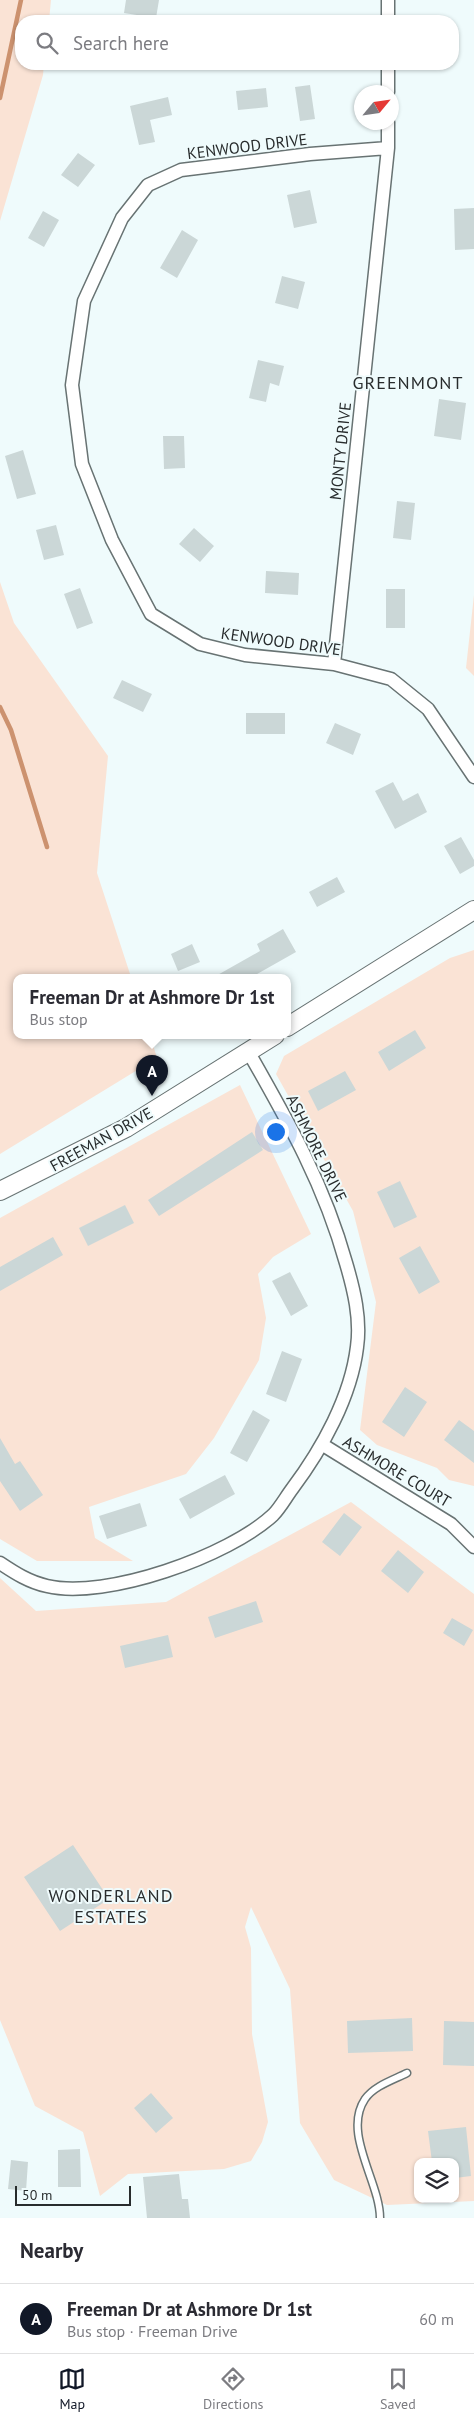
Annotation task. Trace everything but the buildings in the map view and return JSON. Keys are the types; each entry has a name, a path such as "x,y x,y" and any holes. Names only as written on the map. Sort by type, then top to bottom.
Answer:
{"street":[{"path":"388,0 388,15"},
{"path":"388,70 388,85"},
{"name":"MONTY DRIVE","path":"334,664 388,148 388,130"},
{"name":"KENWOOD DRIVE","path":"388,148 310,154 181,170 148,185 122,218 84,301 72,385 82,464 112,540 152,614 200,644 245,655 334,664 390,679 428,709 474,777"},
{"path":"291,1024 474,910"},
{"name":"FREEMAN DRIVE","path":"0,1191 126,1128 269,1039"},
{"name":"ASHMORE DRIVE","path":"0,1563 19,1576 48,1586 78,1588 132,1580 193,1561 225,1547 252,1532 274,1514 323,1445 350,1379 358,1347 355,1295 336,1227 319,1182 299,1141 248,1052"},
{"name":"ASHMORE COURT","path":"323,1445 451,1524 474,1547"}],"lane":[{"path":"380,2218 380,2205 361,2151 357,2116 365,2098 378,2087 407,2073"}],"shaded area":[{"path":"0,0 51,0 50,15 15,15 15,70 43,70 0,221"},
{"path":"0,582 14,623 108,756 97,873 130,974 13,974 13,1039 151,1039 157,1058 0,1154"},
{"path":"474,595 474,676 466,668"},
{"path":"474,950 474,1486 449,1480 437,1468 377,1445 360,1430 376,1302 353,1211 276,1074 284,1056 450,958"},
{"path":"240,1085 311,1234 273,1257 258,1274 266,1318 259,1360 214,1438 186,1474 89,1507 95,1538 133,1561 37,1561 0,1539 0,1218"},
{"path":"351,1502 474,1594 474,2201 459,2202 459,2158 414,2158 414,2203 430,2203 387,2205 334,2180 300,2123 290,1989 251,1907 245,1927 251,1948 252,2034 268,2122 262,2142 251,2161 224,2169 128,2174 100,2196 83,2132 35,2106 0,2020 0,1578 36,1611 166,1602"}],"waterway":[{"path":"18,15 21,0"},
{"path":"0,98 15,28"},
{"path":"0,707 11,730 47,847"}],"place":[{"name":"Freeman Dr at Ashmore Dr 1st","path":"152,1096"}],"district":[{"name":"GREENMONT","path":"408,382"},
{"name":"WONDERLAND ESTATES","path":"111,1905"}]}
